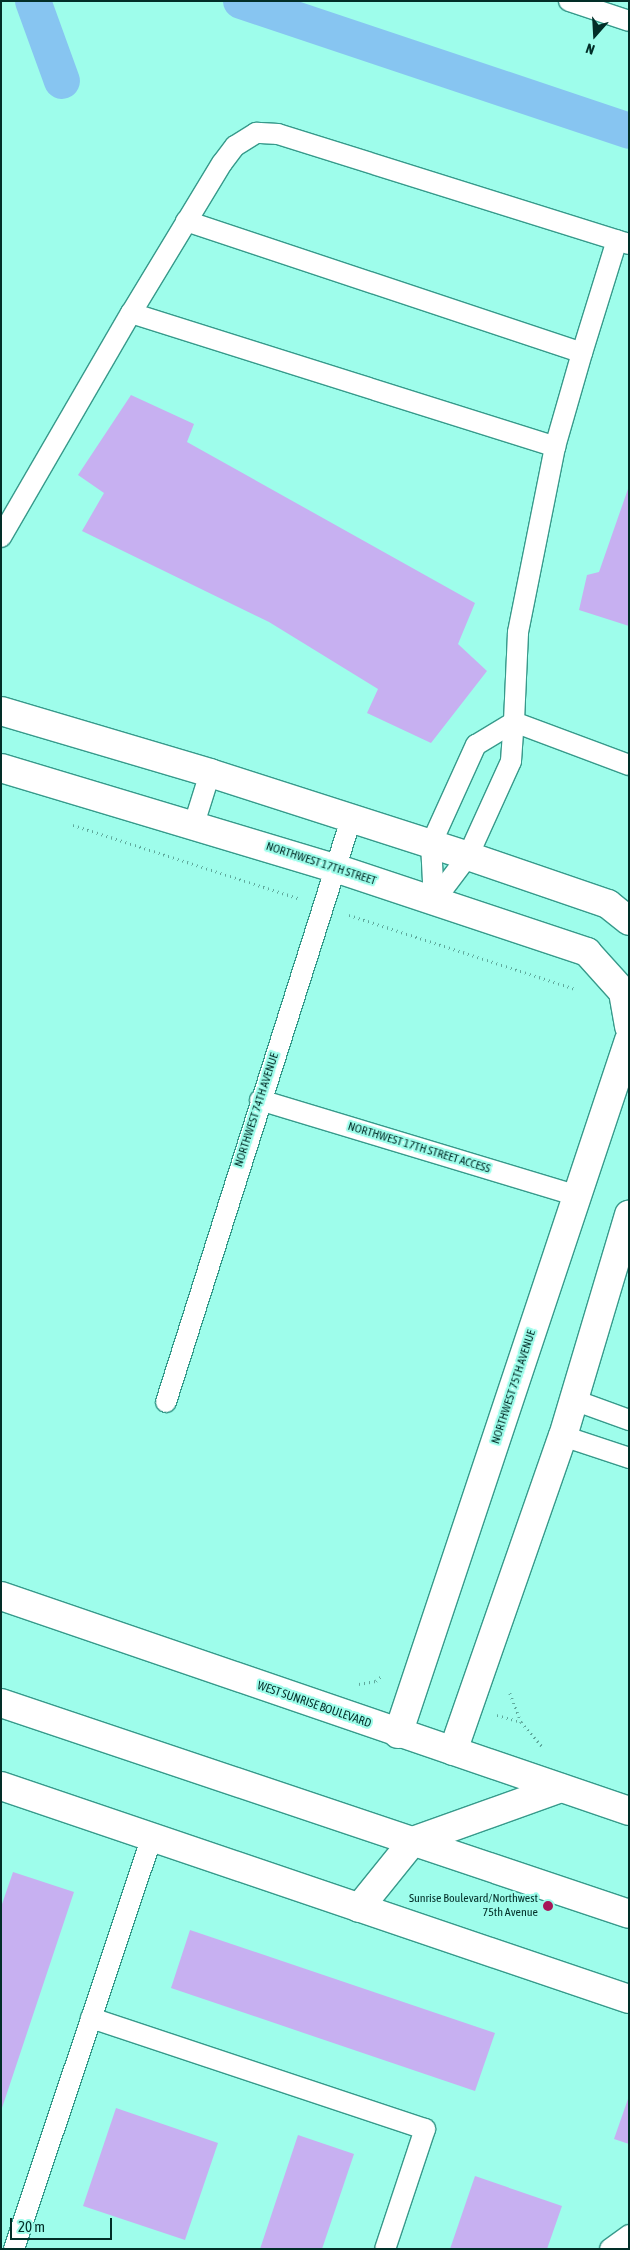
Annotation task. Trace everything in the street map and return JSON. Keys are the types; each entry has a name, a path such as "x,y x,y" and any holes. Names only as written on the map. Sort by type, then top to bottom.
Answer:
{"main road":[{"path":"1,711 210,773 468,856 608,904 629,921"},
{"name":"NORTHWEST 17TH STREET","path":"1,768 194,824 335,868 587,952 626,990"},
{"path":"626,990 629,1026"},
{"name":"NORTHWEST 75TH AVENUE","path":"398,1734 629,1040"},
{"path":"454,1751 563,1436 629,1215"},
{"name":"WEST SUNRISE BOULEVARD","path":"1,1596 398,1734 454,1751 629,1811"},
{"path":"1,1703 629,1914"},
{"path":"1,1786 629,1999"},
{"path":"359,1908 413,1841 561,1788"}],"lane":[{"path":"568,1 629,21"},
{"path":"1,537 186,221 235,146 256,133 278,134 623,242 582,353 554,447 518,633 511,760 468,856 434,900"},
{"path":"186,221 582,353"},
{"path":"131,314 554,447"},
{"path":"514,722 629,765"},
{"path":"434,900 431,844 476,745 514,722"},
{"path":"194,824 210,773"},
{"name":"NORTHWEST 74TH AVENUE","path":"166,1402 260,1100 352,819"},
{"name":"NORTHWEST 17TH STREET ACCESS","path":"260,1100 577,1196"},
{"path":"574,1400 629,1420"},
{"path":"563,1436 629,1458"},
{"path":"14,2249 152,1837"},
{"path":"92,2018 425,2129 385,2249"},
{"path":"610,2249 629,2236"}],"path":[{"path":"67,824 566,983 581,992"},
{"path":"354,1683 376,1681 391,1668"}],"building":[{"path":"131,395 194,424 187,442 475,603 458,644 487,671 431,743 367,713 378,689 269,622 82,531 104,493 78,475"},
{"path":"629,486 629,626 579,610 587,575 599,572"},
{"path":"13,1872 74,1892 2,2108 1,1907"},
{"path":"190,1930 495,2033 475,2091 171,1988"},
{"path":"629,2096 629,2144 614,2139"},
{"path":"116,2108 218,2143 185,2240 83,2206"},
{"path":"298,2135 354,2154 322,2249 260,2249"},
{"path":"475,2176 562,2206 547,2249 450,2249"}],"waterway":[{"path":"33,1 62,81"},
{"path":"241,1 629,131"}],"place":[{"name":"Sunrise Boulevard/Northwest 75th Avenue","path":"548,1906"}]}
